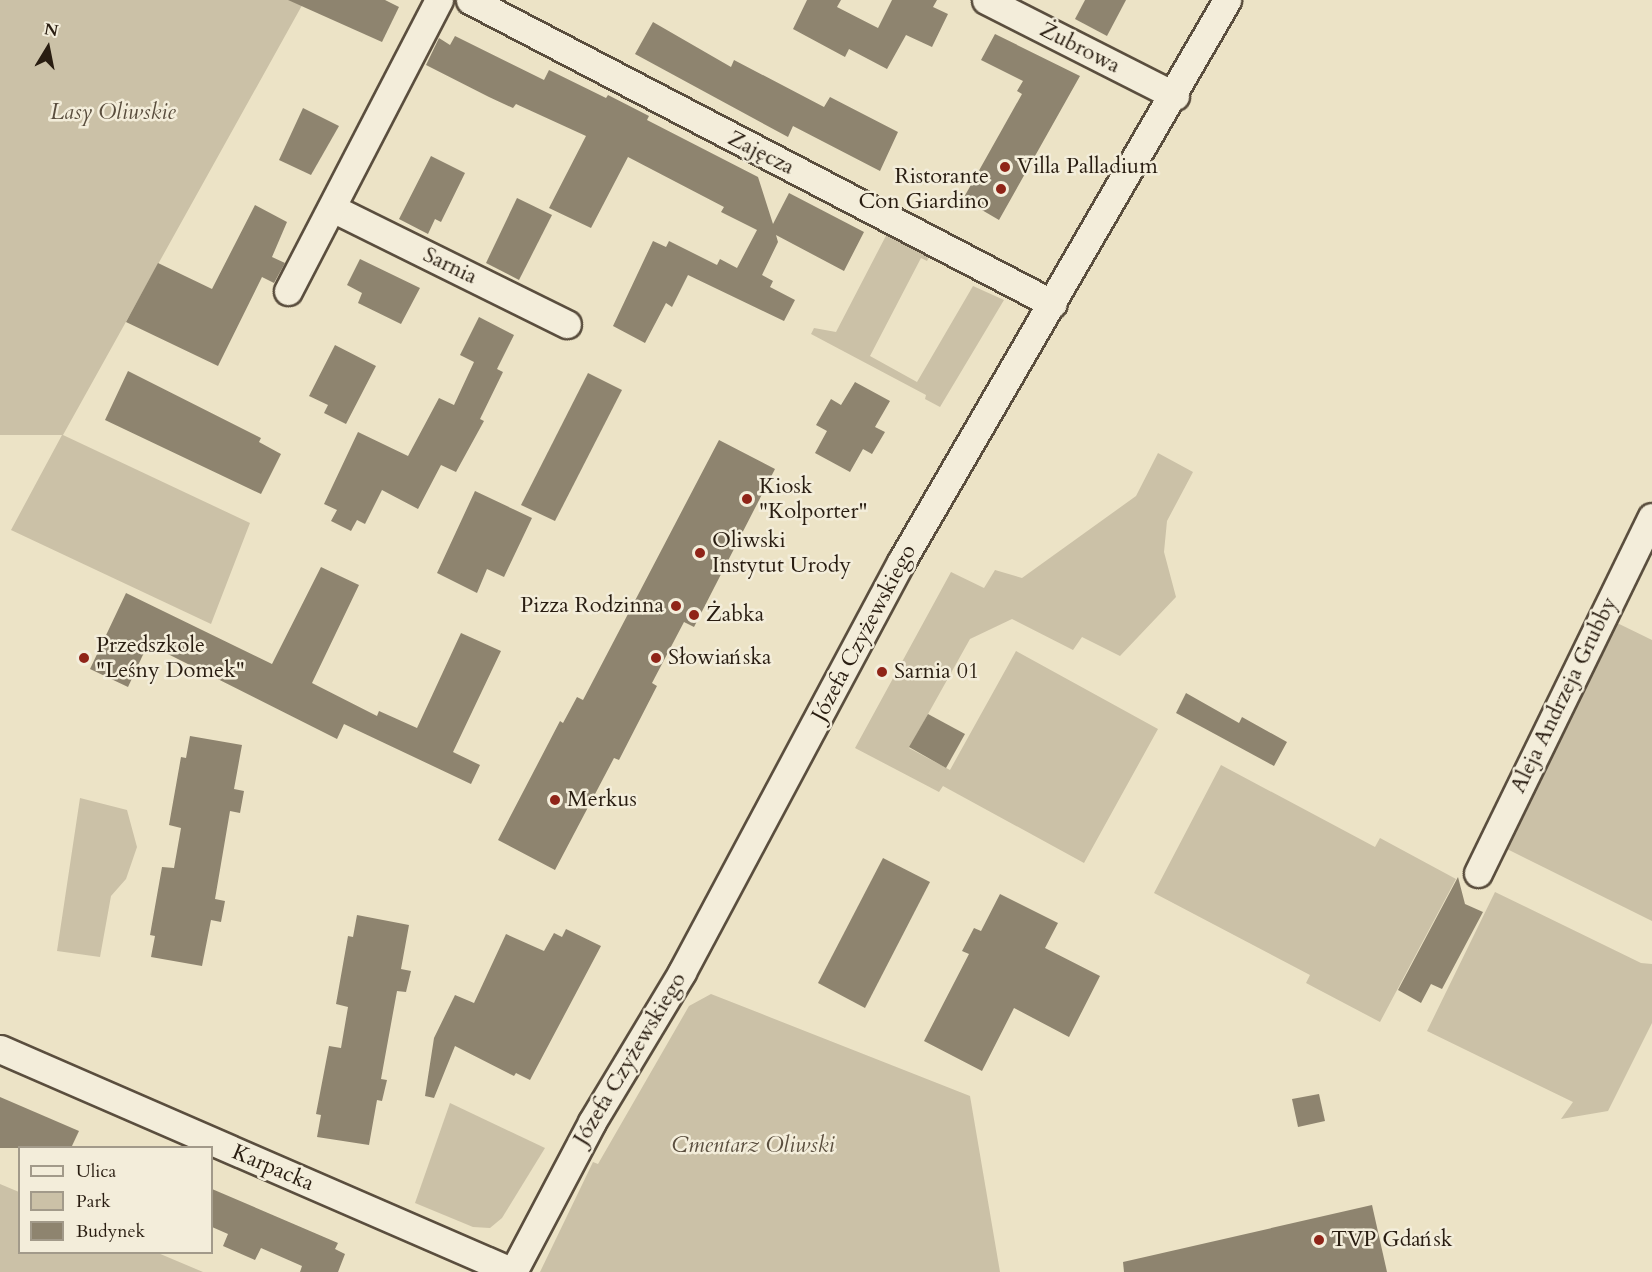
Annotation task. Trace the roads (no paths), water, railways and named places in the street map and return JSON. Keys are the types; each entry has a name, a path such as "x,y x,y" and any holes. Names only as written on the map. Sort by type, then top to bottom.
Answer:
{"street":[{"path":"288,291 439,0"},
{"name":"Zajęcza","path":"470,0 1053,304"},
{"name":"Żubrowa","path":"986,0 1174,96"},
{"name":"Józefa Czyżewskiego","path":"513,1272 586,1131 682,972 901,562 1174,96 1227,0"},
{"name":"Sarnia","path":"332,207 567,324"},
{"name":"Aleja Andrzeja Grubby","path":"1478,873 1652,517"},
{"name":"Karpacka","path":"0,1049 513,1272"}],"place":[{"name":"Villa Palladium","path":"1005,167"},
{"name":"Ristorante Con Giardino","path":"1001,189"},
{"name":"Kiosk \"Kolporter\"","path":"747,499"},
{"name":"Oliwski Instytut Urody","path":"700,553"},
{"name":"Pizza Rodzinna","path":"676,606"},
{"name":"Żabka","path":"694,615"},
{"name":"Przedszkole \"Leśny Domek\"","path":"84,658"},
{"name":"Słowiańska","path":"656,658"},
{"name":"Sarnia 01","path":"882,672"},
{"name":"Merkus","path":"555,800"},
{"name":"TVP Gdańsk","path":"1319,1240"}],"park label":[{"name":"Lasy Oliwskie","path":"113,113"},
{"name":"Cmentarz Oliwski","path":"753,1146"}]}
